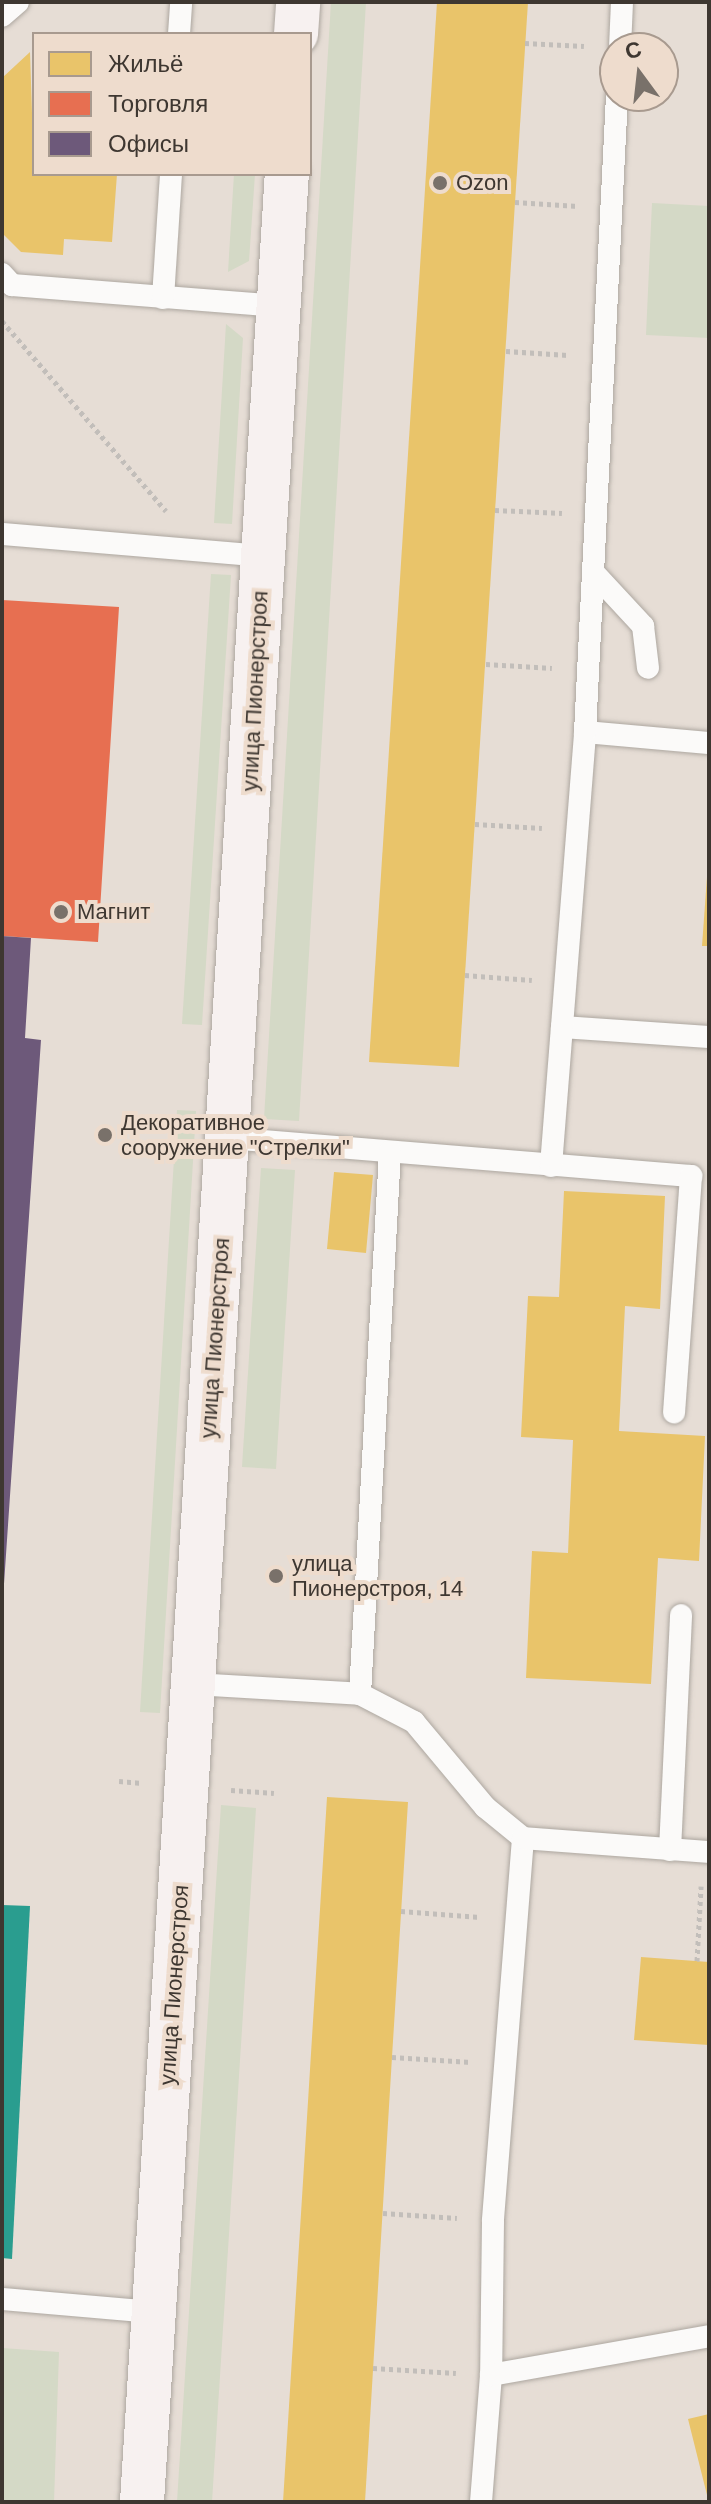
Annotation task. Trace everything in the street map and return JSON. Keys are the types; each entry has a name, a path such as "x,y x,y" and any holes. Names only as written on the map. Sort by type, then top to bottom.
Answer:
{"street":[{"path":"296,32 298,2"},
{"name":"улица Пионерстроя","path":"142,2502 287,176"}],"lane":[{"path":"2,16 18,2"},
{"path":"179,32 181,2"},
{"path":"621,32 622,2"},
{"path":"551,1166 589,670 616,112"},
{"path":"163,298 171,176"},
{"path":"2,274 12,285 279,306"},
{"path":"2,534 263,556"},
{"path":"593,572 643,626 648,668"},
{"path":"585,732 709,743"},
{"path":"562,1027 709,1037"},
{"path":"228,1138 691,1176 674,1412"},
{"path":"360,1694 390,1152"},
{"path":"670,1850 681,1615"},
{"path":"194,1684 360,1694 414,1722 485,1807 523,1838 706,1852"},
{"path":"481,2502 491,2375 493,2221 523,1838"},
{"path":"2,2299 153,2312"},
{"path":"491,2375 709,2336"}],"path":[{"path":"525,43 587,46"},
{"path":"515,202 612,207"},
{"path":"2,321 200,550"},
{"path":"506,351 604,357"},
{"path":"495,510 597,515"},
{"path":"486,664 589,670"},
{"path":"475,824 578,830"},
{"path":"465,975 566,983"},
{"path":"697,1961 706,1852"},
{"path":"401,1911 516,1920"},
{"path":"392,2057 505,2065"},
{"path":"383,2213 493,2221"},
{"path":"373,2368 491,2375"}],"green space":[{"path":"331,2 366,2 299,1121 264,1119"},
{"path":"234,176 255,176 249,261 228,272"},
{"path":"652,203 709,206 709,338 646,335"},
{"path":"226,324 243,338 232,524 214,523"},
{"path":"211,574 231,575 202,1025 182,1024"},
{"path":"177,1110 196,1111 160,1713 140,1712"},
{"path":"261,1168 295,1170 276,1469 242,1467"},
{"path":"221,1805 256,1808 212,2502 177,2502"},
{"path":"2,2348 59,2352 54,2502 2,2502"}],"building: Жильё":[{"path":"437,2 528,2 459,1067 369,1062"},
{"path":"30,52 32,176 117,176 112,242 64,239 63,255 21,252 2,233 2,78"},
{"path":"707,877 709,946 702,946"},
{"path":"334,1172 373,1175 366,1253 327,1249"},
{"path":"564,1191 665,1196 660,1309 625,1306 619,1431 705,1436 699,1561 658,1558 651,1684 526,1678 532,1551 568,1553 573,1440 521,1437 528,1296 559,1297"},
{"path":"327,1797 408,1802 365,2502 283,2502"},
{"path":"641,1957 709,1962 709,2045 634,2040"},
{"path":"709,2414 709,2499 708,2499 688,2419"}],"building: Торговля":[{"path":"2,600 119,607 98,942 2,936"}],"building: Офисы":[{"path":"2,936 31,938 25,1038 41,1040 4,1584"}],"building: Школы":[{"path":"2,1905 30,1906 12,2259 2,2258"}],"place":[{"name":"Ozon","path":"440,183"},
{"name":"Магнит","path":"61,912"},
{"name":"Декоративное сооружение \"Стрелки\"","path":"105,1135"},
{"name":"улица Пионерстроя, 14","path":"276,1576"}]}
